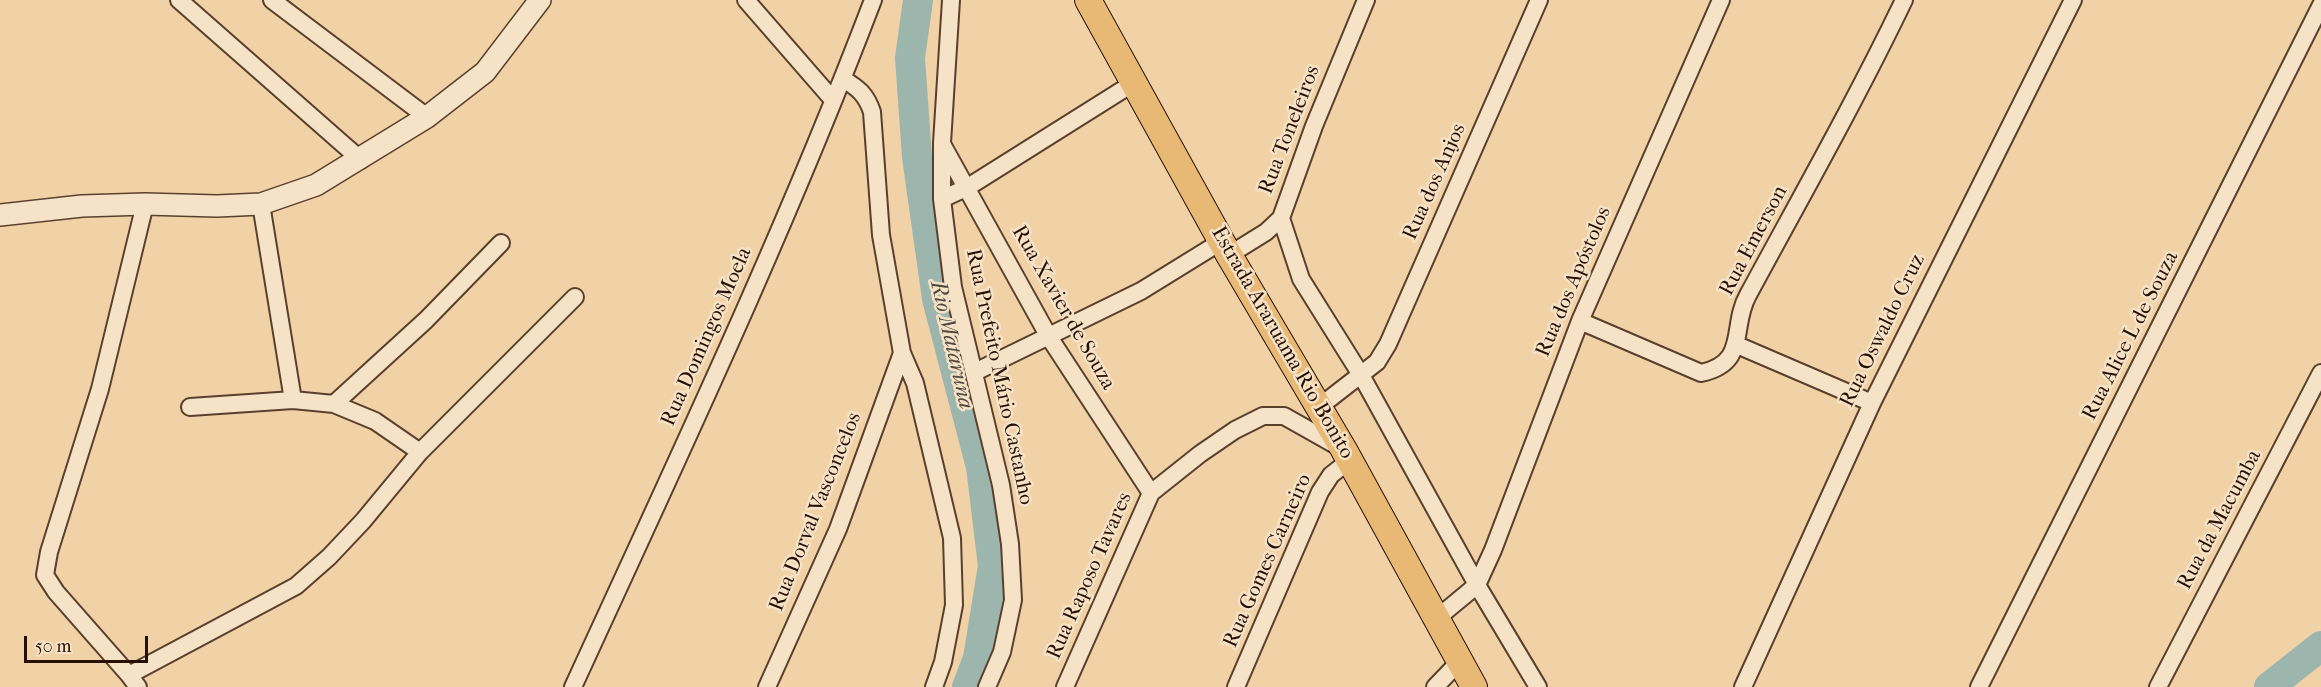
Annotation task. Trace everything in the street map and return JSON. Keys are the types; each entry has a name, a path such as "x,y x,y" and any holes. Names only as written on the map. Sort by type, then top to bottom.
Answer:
{"main road":[{"name":"Estrada Araruama Rio Bonito","path":"1088,0 1226,248 1347,455 1474,687"}],"street":[{"path":"178,0 361,160"},
{"path":"272,0 427,117"},
{"path":"0,215 82,206 261,204 316,185 361,160 427,117 484,72 540,0"},
{"path":"746,0 833,100"},
{"name":"Rua Domingos Moela","path":"573,687 720,369 843,79 873,0"},
{"name":"Rua Prefeito Mário Castanho","path":"951,0 942,143 942,199 953,287 1001,485 1010,544 1013,600 1002,652 987,687"},
{"name":"Rua Toneleiros","path":"975,372 1226,248 1266,232 1281,218 1314,126 1366,0"},
{"name":"Rua dos Anjos","path":"1319,407 1377,362 1388,344 1539,0"},
{"name":"Rua dos Apóstolos","path":"1436,619 1477,585 1493,550 1580,321 1721,0"},
{"name":"Rua Emerson","path":"1580,321 1701,374 1717,370 1726,362 1737,345 1746,298 1861,88 1904,0"},
{"name":"Rua Oswaldo Cruz","path":"1743,687 1872,403 2073,0"},
{"name":"Rua Alice L de Souza","path":"1979,687 2321,5"},
{"path":"843,79 868,98 872,112 881,235 902,352 915,383 952,538 954,605 943,662 934,687"},
{"path":"942,199 968,187 1135,82"},
{"name":"Rua Xavier de Souza","path":"942,143 1049,337 1151,493"},
{"path":"146,204 100,389 49,552 45,575 56,592 134,681 296,586 329,557 420,452 575,297"},
{"path":"261,204 293,400"},
{"path":"1281,218 1301,279 1361,375 1477,585 1538,687"},
{"path":"334,404 426,320 501,243"},
{"path":"1737,345 1872,403"},
{"name":"Rua Dorval Vasconcelos","path":"767,687 838,529 902,352"},
{"name":"Rua da Macumba","path":"2158,687 2321,373"},
{"path":"190,406 293,400 334,404 375,421 420,452"},
{"name":"Rua Raposo Tavares","path":"1065,687 1151,493 1200,454 1235,430 1263,416 1284,416 1347,455"},
{"name":"Rua Gomes Carneiro","path":"1236,687 1320,492 1347,455"},
{"path":"1435,687 1460,661"}],"waterway":[{"name":"Rio Mataruna","path":"918,0 910,58 917,157 937,299 981,467 993,566 978,658 967,687"},
{"path":"2269,687 2321,646"}]}
